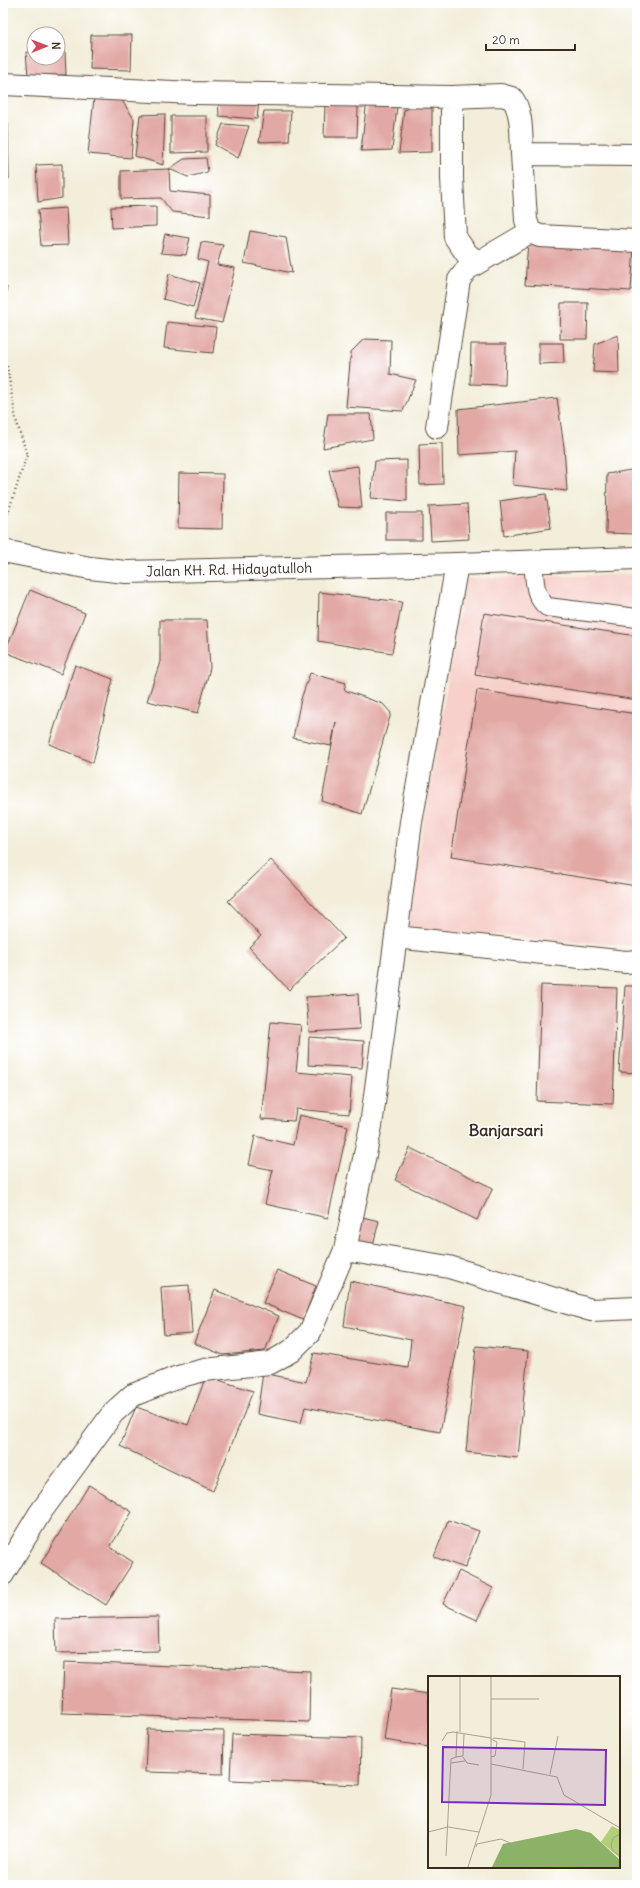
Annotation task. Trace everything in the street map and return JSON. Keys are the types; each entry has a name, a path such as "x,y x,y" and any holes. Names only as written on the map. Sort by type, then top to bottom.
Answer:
{"street":[{"path":"3,84 194,93 452,98 501,95 512,98 517,106 519,116 526,220 530,232 540,236 637,241"},
{"path":"452,98 454,131 452,178 455,237 466,253 477,262"},
{"path":"522,154 637,155"},
{"path":"437,427 459,280 467,269 477,262 530,232"},
{"name":"Jalan KH. Rd. Hidayatulloh","path":"3,551 90,568 126,572 637,558"},
{"path":"3,1574 40,1513 113,1413 133,1395 178,1377 204,1370 270,1363 291,1351 310,1332 345,1250 371,1126 411,822 457,564"},
{"path":"396,937 626,962 637,961"},
{"path":"345,1250 449,1267 591,1310 637,1308"}],"lane":[{"path":"533,562 536,592 541,602 547,607 637,618"}],"path":[{"path":"3,529 27,455 16,420 7,366"}],"shaded area":[{"path":"637,574 637,946 408,928 419,848 465,579"}],"building":[{"path":"91,35 132,35 131,70 90,69"},
{"path":"27,66 66,66 66,75 28,75"},
{"path":"218,95 259,100 257,119 219,116"},
{"path":"94,98 121,99 134,119 131,158 88,154"},
{"path":"367,99 397,106 392,150 361,151"},
{"path":"432,101 432,152 399,153 404,110"},
{"path":"325,104 358,107 357,137 324,137"},
{"path":"264,111 291,111 289,141 259,142"},
{"path":"165,114 163,165 135,156 140,115"},
{"path":"171,116 207,116 207,152 171,153"},
{"path":"8,123 9,179 3,180 3,125"},
{"path":"223,124 249,126 238,158 215,145"},
{"path":"206,158 208,172 188,177 169,169 184,159"},
{"path":"62,164 62,198 38,202 36,165"},
{"path":"169,169 170,191 210,195 210,216 172,212 161,198 121,199 121,171"},
{"path":"156,206 156,226 112,228 111,207"},
{"path":"66,208 68,245 41,246 38,210"},
{"path":"250,231 286,237 292,273 244,263"},
{"path":"165,234 190,238 186,255 161,253"},
{"path":"528,241 634,247 631,291 525,285"},
{"path":"201,242 223,245 217,265 235,268 222,323 195,318 208,262 198,259"},
{"path":"169,274 200,283 193,307 163,299"},
{"path":"7,287 4,305 3,305 3,292"},
{"path":"561,303 588,303 587,339 560,339"},
{"path":"167,322 216,327 213,353 164,348"},
{"path":"618,335 619,373 593,372 595,344"},
{"path":"364,339 391,340 390,374 416,380 403,411 346,407 351,352"},
{"path":"539,343 563,343 564,363 539,364"},
{"path":"471,344 506,344 505,385 470,384"},
{"path":"557,398 564,447 567,491 513,485 515,451 459,455 458,409"},
{"path":"328,414 371,414 373,439 323,448"},
{"path":"442,443 443,484 420,485 419,444"},
{"path":"407,460 407,501 371,498 375,461"},
{"path":"358,466 362,508 338,507 329,470"},
{"path":"637,469 637,534 606,533 607,474"},
{"path":"179,473 223,474 222,529 178,528"},
{"path":"546,494 551,528 504,536 500,501"},
{"path":"467,504 469,539 431,541 429,506"},
{"path":"386,513 422,513 422,540 386,540"},
{"path":"30,590 85,613 61,674 5,652"},
{"path":"319,592 402,602 392,653 318,641"},
{"path":"484,613 637,636 637,700 475,675"},
{"path":"160,620 207,620 210,668 198,713 147,701 160,662"},
{"path":"75,665 113,679 93,763 49,744"},
{"path":"310,673 346,683 344,690 383,704 391,713 362,814 322,801 336,722 331,746 293,738 301,699"},
{"path":"477,690 637,714 637,886 451,857"},
{"path":"271,860 344,938 289,990 249,947 261,936 228,901"},
{"path":"541,985 617,988 613,1104 537,1101"},
{"path":"625,986 637,986 637,1073 619,1072"},
{"path":"358,994 360,1029 309,1032 306,997"},
{"path":"271,1022 301,1025 296,1072 352,1077 349,1114 296,1109 294,1121 261,1119"},
{"path":"309,1037 364,1041 362,1068 308,1065"},
{"path":"299,1115 348,1126 328,1218 265,1204 273,1170 249,1165 255,1136 293,1145"},
{"path":"410,1148 493,1188 477,1220 395,1180"},
{"path":"358,1216 379,1221 372,1249 351,1243"},
{"path":"277,1270 316,1286 303,1320 263,1303"},
{"path":"350,1281 466,1306 440,1432 305,1407 301,1423 257,1414 263,1373 306,1382 314,1353 408,1368 411,1340 344,1326"},
{"path":"189,1285 192,1333 164,1335 161,1287"},
{"path":"215,1290 279,1316 265,1351 223,1355 194,1343"},
{"path":"476,1346 528,1351 518,1458 466,1452"},
{"path":"206,1376 253,1391 213,1491 120,1446 136,1407 188,1425"},
{"path":"89,1485 132,1512 110,1547 133,1562 106,1605 41,1563"},
{"path":"448,1520 479,1531 465,1568 434,1557"},
{"path":"459,1571 493,1588 477,1620 443,1604"},
{"path":"158,1617 159,1651 56,1653 55,1619"},
{"path":"64,1662 310,1671 309,1722 62,1713"},
{"path":"391,1689 428,1694 428,1747 384,1740"},
{"path":"147,1729 224,1731 223,1774 145,1772"},
{"path":"232,1734 361,1738 360,1785 230,1780"}],"district":[{"name":"Banjarsari","path":"506,1130"}]}
